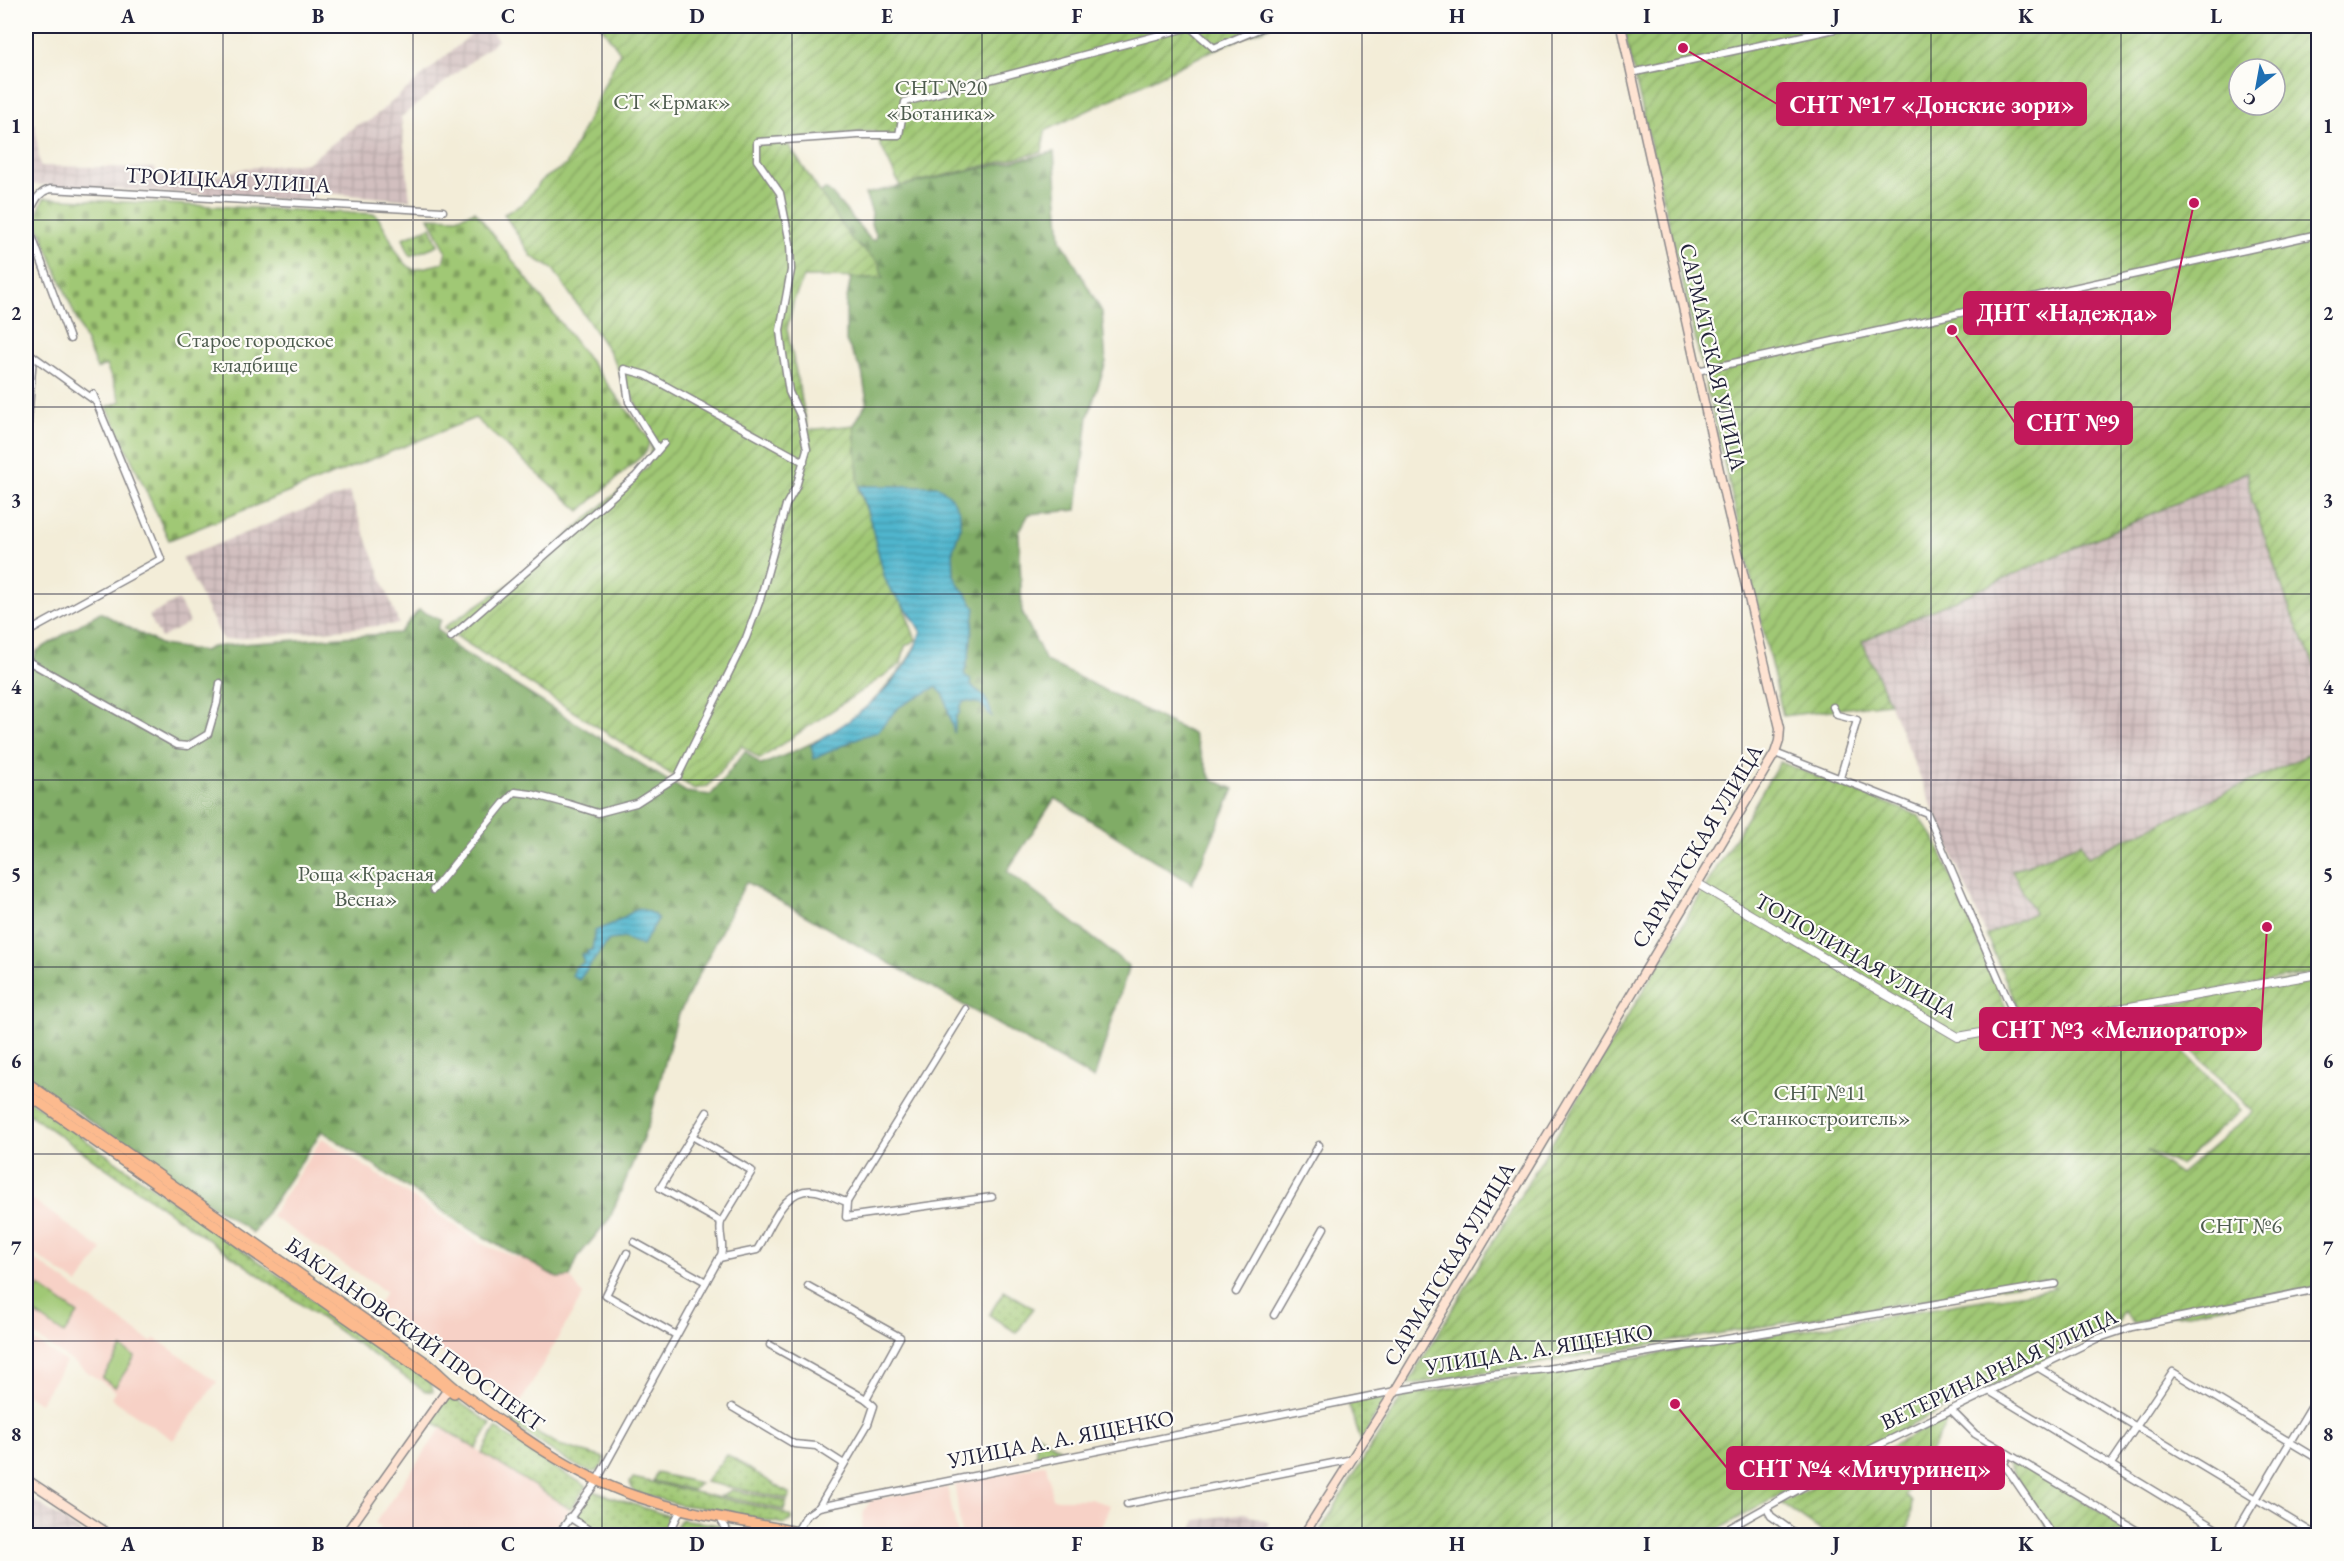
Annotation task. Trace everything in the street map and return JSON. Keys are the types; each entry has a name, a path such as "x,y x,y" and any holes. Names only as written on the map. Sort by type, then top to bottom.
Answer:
{"main road":[{"name":"САРМАТСКАЯ УЛИЦА","path":"1303,1536 1395,1391 1775,753 1779,741 1780,728 1697,371 1621,26"},
{"name":"БАКЛАНОВСКИЙ ПРОСПЕКТ","path":"26,1083 428,1364 449,1386"},
{"name":"БАКЛАНОВСКИЙ ПРОСПЕКТ","path":"26,1093 449,1386 550,1460 633,1500 722,1522 818,1536"},
{"path":"344,1536 449,1386"},
{"path":"26,1479 112,1536"},
{"name":"БАКЛАНОВСКИЙ ПРОСПЕКТ","path":"596,1482 634,1496 686,1510 795,1534"}],"street":[{"path":"433,890 515,792 531,794 597,813 636,803 678,776 746,638 773,556 786,505 796,487 807,449 800,415 789,392 780,330 791,270 790,243 780,193 757,160 757,142 858,135 899,135 905,102 1190,27 1214,48 1266,26"},
{"path":"1631,73 1849,26"},
{"name":"ТРОИЦКАЯ УЛИЦА","path":"26,219 36,197 41,192 50,189 443,211"},
{"path":"26,219 70,339"},
{"path":"1697,371 2319,234"},
{"path":"26,351 94,397 161,559 26,633"},
{"path":"26,450 33,356"},
{"path":"658,449 629,402 624,369 646,375 804,462"},
{"path":"451,637 636,476 663,443"},
{"path":"28,664 177,745 188,746 208,734 220,683"},
{"path":"1833,707 1837,716 1857,720 1840,778"},
{"path":"1775,753 1927,813 2019,1026"},
{"name":"ТОПОЛИНАЯ УЛИЦА","path":"1700,885 1958,1037 2319,974"},
{"path":"966,1009 847,1202 846,1218 992,1197"},
{"path":"706,1112 660,1188 721,1222"},
{"path":"557,1536 596,1482 719,1258 724,1247 719,1231 721,1222 752,1170 692,1137"},
{"path":"1236,1292 1319,1145"},
{"path":"719,1258 757,1250 770,1230 778,1211 795,1193 814,1190 847,1202"},
{"path":"1274,1315 1324,1228"},
{"path":"634,1242 706,1282"},
{"path":"627,1253 606,1295 676,1335"},
{"name":"УЛИЦА А. А. ЯЩЕНКО","path":"819,1507 1395,1391 1481,1376 1547,1369 2055,1284"},
{"path":"808,1286 900,1337 866,1399"},
{"name":"ВЕТЕРИНАРНАЯ УЛИЦА","path":"1715,1536 1871,1449 2037,1367 2117,1331 2319,1289"},
{"path":"770,1345 866,1399 874,1406 868,1424 819,1507 806,1516 795,1534"},
{"path":"2037,1367 2318,1536"},
{"path":"2111,1464 2173,1372 2319,1459"},
{"path":"1989,1391 2228,1536"},
{"path":"2234,1536 2319,1395"},
{"path":"732,1407 794,1444 816,1446 844,1464"},
{"path":"1951,1410 1970,1430 2146,1536"},
{"path":"2008,1454 2004,1464 2053,1536"},
{"path":"1127,1504 1353,1459"},
{"path":"1766,1507 1771,1516 1799,1536"},
{"path":"668,1536 679,1513"},
{"path":"569,1518 598,1536"},
{"path":"722,1522 726,1528 725,1536"}],"shaded area":[{"path":"481,26 487,26 498,40 401,117 410,200 314,192 313,201 26,184 26,124 35,124 40,166 155,168 156,175 213,177 245,168 307,163 358,124 368,122"},
{"path":"2247,472 2252,501 2292,616 2318,673 2318,750 2088,857 2081,844 2013,871 2034,913 1986,935 1861,641"},
{"path":"349,492 399,624 223,640 182,558"},
{"path":"178,600 190,622 161,638 149,616"},
{"path":"322,1138 486,1246 570,1277 583,1295 519,1405 376,1307 386,1292 271,1216"},
{"path":"32,1199 102,1250 78,1284 26,1248 26,1207"},
{"path":"26,1253 151,1342 155,1338 217,1382 173,1440 111,1398 115,1391 26,1330"},
{"path":"26,1335 66,1362 40,1403 26,1394"},
{"path":"442,1427 569,1509 551,1535 382,1536 378,1532 381,1527 375,1523"},
{"path":"1046,1464 1053,1499 1090,1499 1110,1505 1098,1535 961,1535 955,1485"},
{"path":"947,1487 958,1535 860,1535 864,1511 871,1500"},
{"path":"26,1495 86,1535 26,1535"},
{"path":"1245,1513 1269,1523 1262,1535 1190,1535 1196,1520"}],"green space":[{"path":"601,26 1271,26 1211,51 1045,131 1042,152 900,186 874,131 785,140 852,240 879,263 883,278 804,277 794,299 787,329 808,430 854,425 859,490 916,640 905,646 901,664 760,759 742,746 708,786 694,789 443,628 514,581 648,466 653,437 610,353 553,269 532,257 504,214 523,204 542,180 566,165 620,52"},
{"path":"1623,26 2318,26 2318,673 2292,616 2252,501 2247,472 1862,641 1889,703 1783,716"},
{"name":"Роща «Красная Весна»","path":"1054,152 1061,239 1102,312 1106,362 1088,417 1077,510 1029,514 1019,532 1022,612 1046,661 1193,734 1211,779 1234,789 1192,884 1055,798 1007,871 1129,966 1094,1079 746,882 677,1018 649,1123 610,1218 578,1257 570,1277 558,1278 471,1230 322,1131 253,1233 149,1163 26,1075 26,674 37,651 100,612 162,645 204,651 212,647 240,644 399,633 419,610 441,620 437,628 456,648 686,792 711,795 745,751 761,765 817,741 865,709 893,679 909,657 921,632 911,615 890,589 859,490 854,425 867,402 862,372 846,341 846,303 852,272 815,197 825,189 832,194 871,240 875,240 876,234 871,224 872,213 865,194"},
{"name":"Старое городское кладбище","path":"44,198 375,214 397,252 414,270 443,263 446,251 429,217 457,218 475,211 650,440 646,452 580,511 475,418 169,540 107,407 121,401 106,365 97,369 35,218"},
{"path":"431,227 438,245 410,256 403,238"},
{"path":"2318,750 2318,972 2025,1024 1986,935 2034,913 2012,871 2081,843 2088,857"},
{"name":"СНТ №11 «Станкостроитель»","path":"1780,762 1918,815 1935,839 2016,1032 2142,1009 2241,1110 2180,1165 2146,1150 2180,1174 2253,1112 2152,1008 2318,975 2318,1290 2133,1323 2123,1311 2118,1325 1937,1412 1819,1473 1708,1535 1317,1536 1402,1396 2055,1288 2044,1280 1407,1385"},
{"path":"26,1098 390,1354 390,1359 423,1375 432,1385 433,1392 425,1391 26,1112"},
{"path":"39,1286 78,1314 64,1334 26,1307"},
{"path":"1004,1291 1033,1308 1017,1333 989,1315"},
{"path":"122,1348 135,1357 115,1387 102,1378"},
{"path":"1379,1396 1384,1401 1361,1441 1348,1403"},
{"path":"448,1397 455,1399 491,1424 476,1449 430,1420"},
{"path":"1950,1416 1906,1496 1912,1502 1908,1535 1827,1535 1781,1503"},
{"path":"513,1419 559,1445 605,1458 602,1465 593,1472 577,1466 511,1423"},
{"path":"496,1428 553,1467 587,1486 570,1509 482,1453"},
{"path":"1036,1433 1065,1452 1036,1460"},
{"path":"727,1455 790,1494 788,1499 705,1482"},
{"path":"2014,1460 2140,1535 2052,1535 2008,1464"},
{"path":"656,1473 700,1483 693,1490 653,1481"},
{"path":"633,1478 782,1512 791,1517 791,1520 784,1524 715,1509 681,1505 634,1492 630,1483"},
{"path":"732,1490 787,1501 784,1510 721,1496"},
{"path":"593,1491 672,1517 661,1535 607,1536 575,1516"},
{"path":"681,1519 730,1527 728,1535 671,1536"}],"water":[{"path":"859,486 938,486 952,498 960,512 960,529 953,549 954,575 975,608 969,655 964,674 970,680 972,687 986,699 992,717 981,704 965,701 960,706 960,712 956,717 954,733 944,695 936,687 899,707 877,732 860,737 814,759 811,745 845,724 877,698 903,668 921,632 885,579"},
{"path":"639,908 653,914 658,919 642,946 624,938 609,940 579,980 572,976 575,967 584,963 581,954 588,954 587,951 592,950 595,931"}],"place":[{"name":"СНТ №17 «Донские зори»","path":"1683,48"},
{"name":"ДНТ «Надежда»","path":"2194,203"},
{"name":"СНТ №9","path":"1952,330"},
{"name":"СНТ №3 «Мелиоратор»","path":"2267,927"},
{"name":"СНТ №4 «Мичуринец»","path":"1675,1404"}],"park label":[{"name":"СНТ №20 «Ботаника»","path":"941,100"},
{"name":"СТ «Ермак»","path":"672,101"},
{"name":"СНТ №6","path":"2241,1225"}]}
